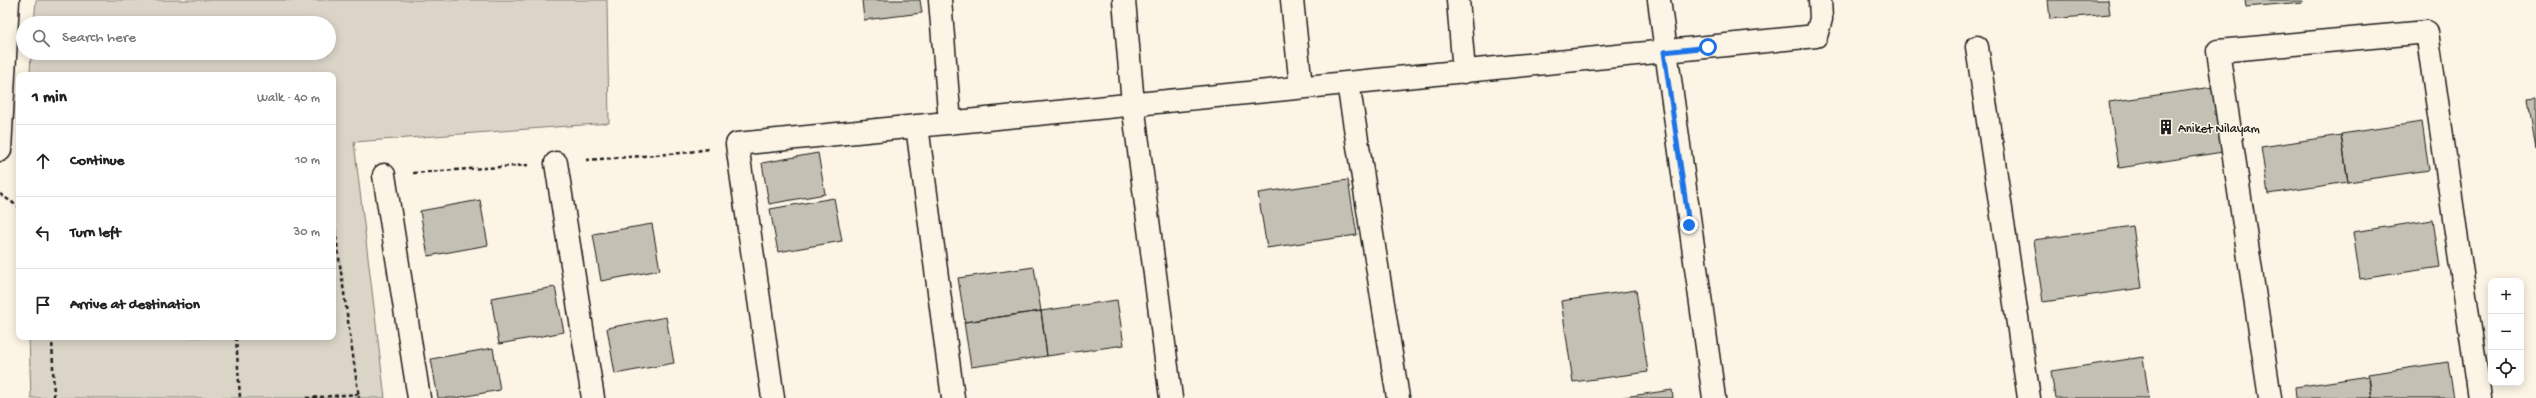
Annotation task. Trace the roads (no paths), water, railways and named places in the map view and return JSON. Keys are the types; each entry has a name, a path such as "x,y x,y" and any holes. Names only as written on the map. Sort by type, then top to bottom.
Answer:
{"street":[{"path":"0,150 8,0"},
{"path":"940,0 950,123"},
{"path":"1124,0 1133,104 1171,398"},
{"path":"1292,0 1301,87"},
{"path":"1458,0 1464,72"},
{"path":"1659,0 1664,52 1714,398"},
{"path":"773,398 737,144 1816,36 1822,19 1820,0"},
{"path":"2270,398 2218,51 2427,32 2480,398"},
{"path":"1977,47 2029,398"},
{"path":"1348,83 1398,398"},
{"path":"917,126 953,398"},
{"path":"556,163 593,398"},
{"path":"384,176 419,398"}],"place":[{"name":"Aniket Nilayam","path":"2166,127"}]}
